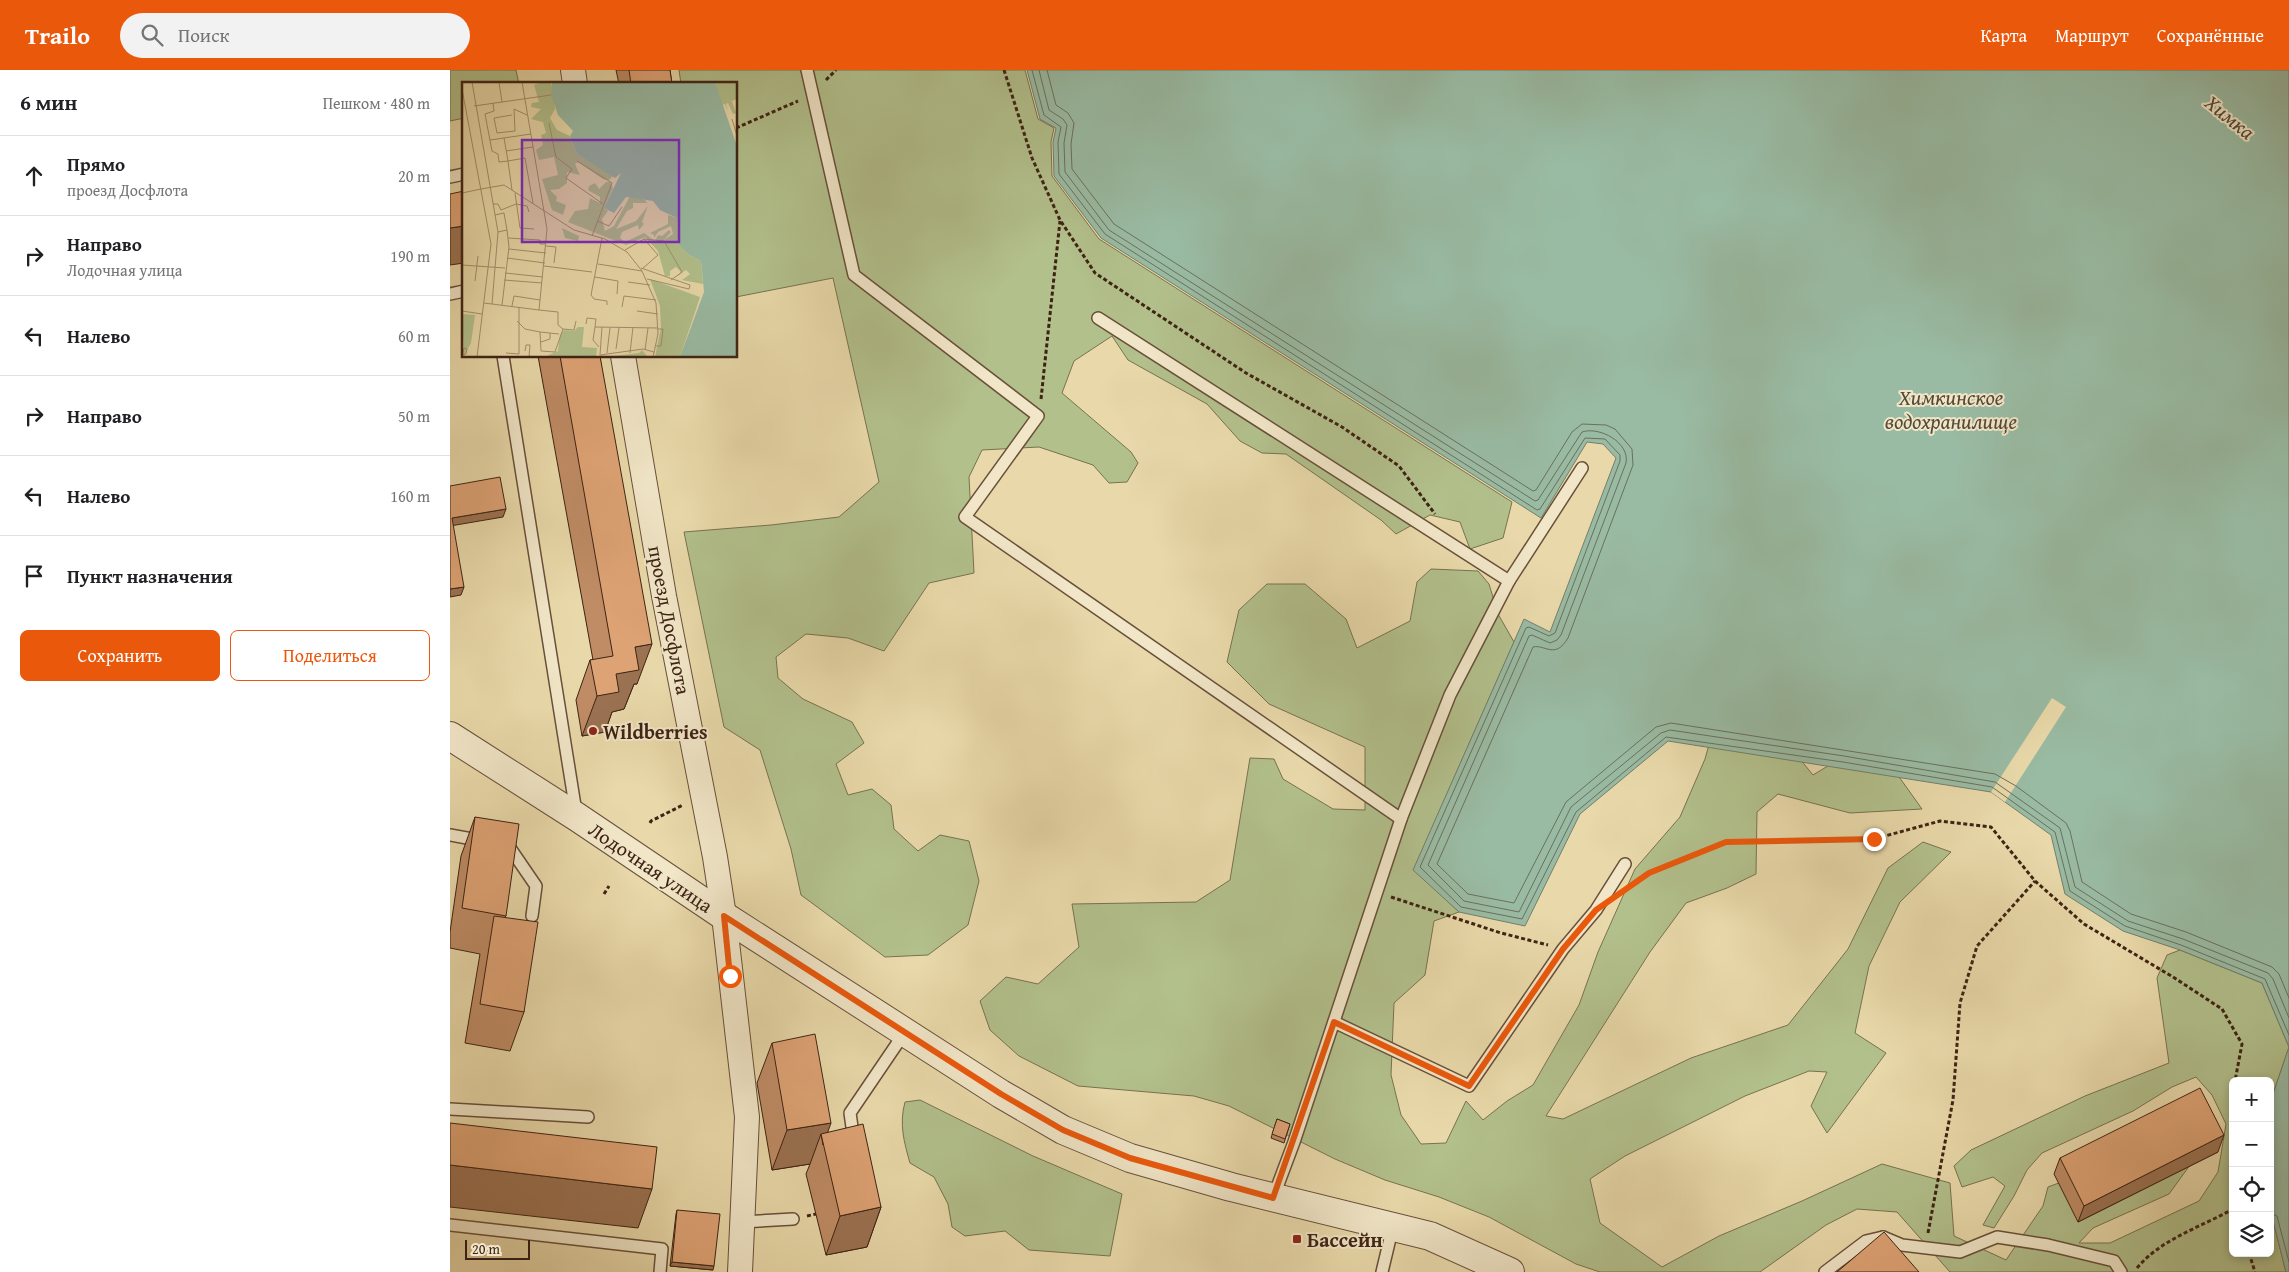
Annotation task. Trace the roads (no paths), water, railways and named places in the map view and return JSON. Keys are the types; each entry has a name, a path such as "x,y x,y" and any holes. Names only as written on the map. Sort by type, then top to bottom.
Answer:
{"street":[{"name":"проезд Досфлота","path":"623,358 664,596 715,857 724,916 747,1117 740,1272"},
{"name":"Лодочная улица","path":"450,736 577,817 724,916 1001,1094 1063,1130 1130,1158 1273,1198 1430,1236 1510,1272"}],"lane":[{"path":"806,70 854,274 1038,416 965,517 1401,819"},
{"path":"1098,318 1509,581"},
{"path":"503,358 577,817"},
{"path":"1273,1198 1401,819 1450,695 1509,581 1582,468"},
{"path":"450,835 508,845 536,886 532,916"},
{"path":"1334,1022 1469,1086 1563,949 1596,910 1626,864"},
{"path":"854,1146 850,1113 905,1032"},
{"path":"450,1109 588,1117"},
{"path":"743,1222 793,1219"},
{"path":"450,1225 662,1249 660,1272"},
{"path":"1382,1272 1393,1226"},
{"path":"1883,1237 1901,1258"},
{"path":"1825,1272 1866,1241 1883,1237 1902,1245 1960,1252 1997,1238 2048,1245 2114,1261 2121,1272"}],"water":[{"name":"Химкинское водохранилище","path":"1027,70 2289,70 2289,1047 2262,983 2180,950 2123,931 2065,894 2051,835 1991,792 1668,741 1580,814 1525,926 1459,912 1413,870 1524,619 1550,632 1616,458 1603,444 1587,442 1541,518 1101,238 1054,176 1053,142 1056,128 1040,119"},
{"path":"2289,1047 2289,1272 2286,1272 2274,1225 2274,1091"}],"place":[{"name":"Wildberries","path":"593,731"},
{"name":"Бассейн","path":"1297,1239"}],"water label":[{"name":"Химка","path":"2230,117"}]}
